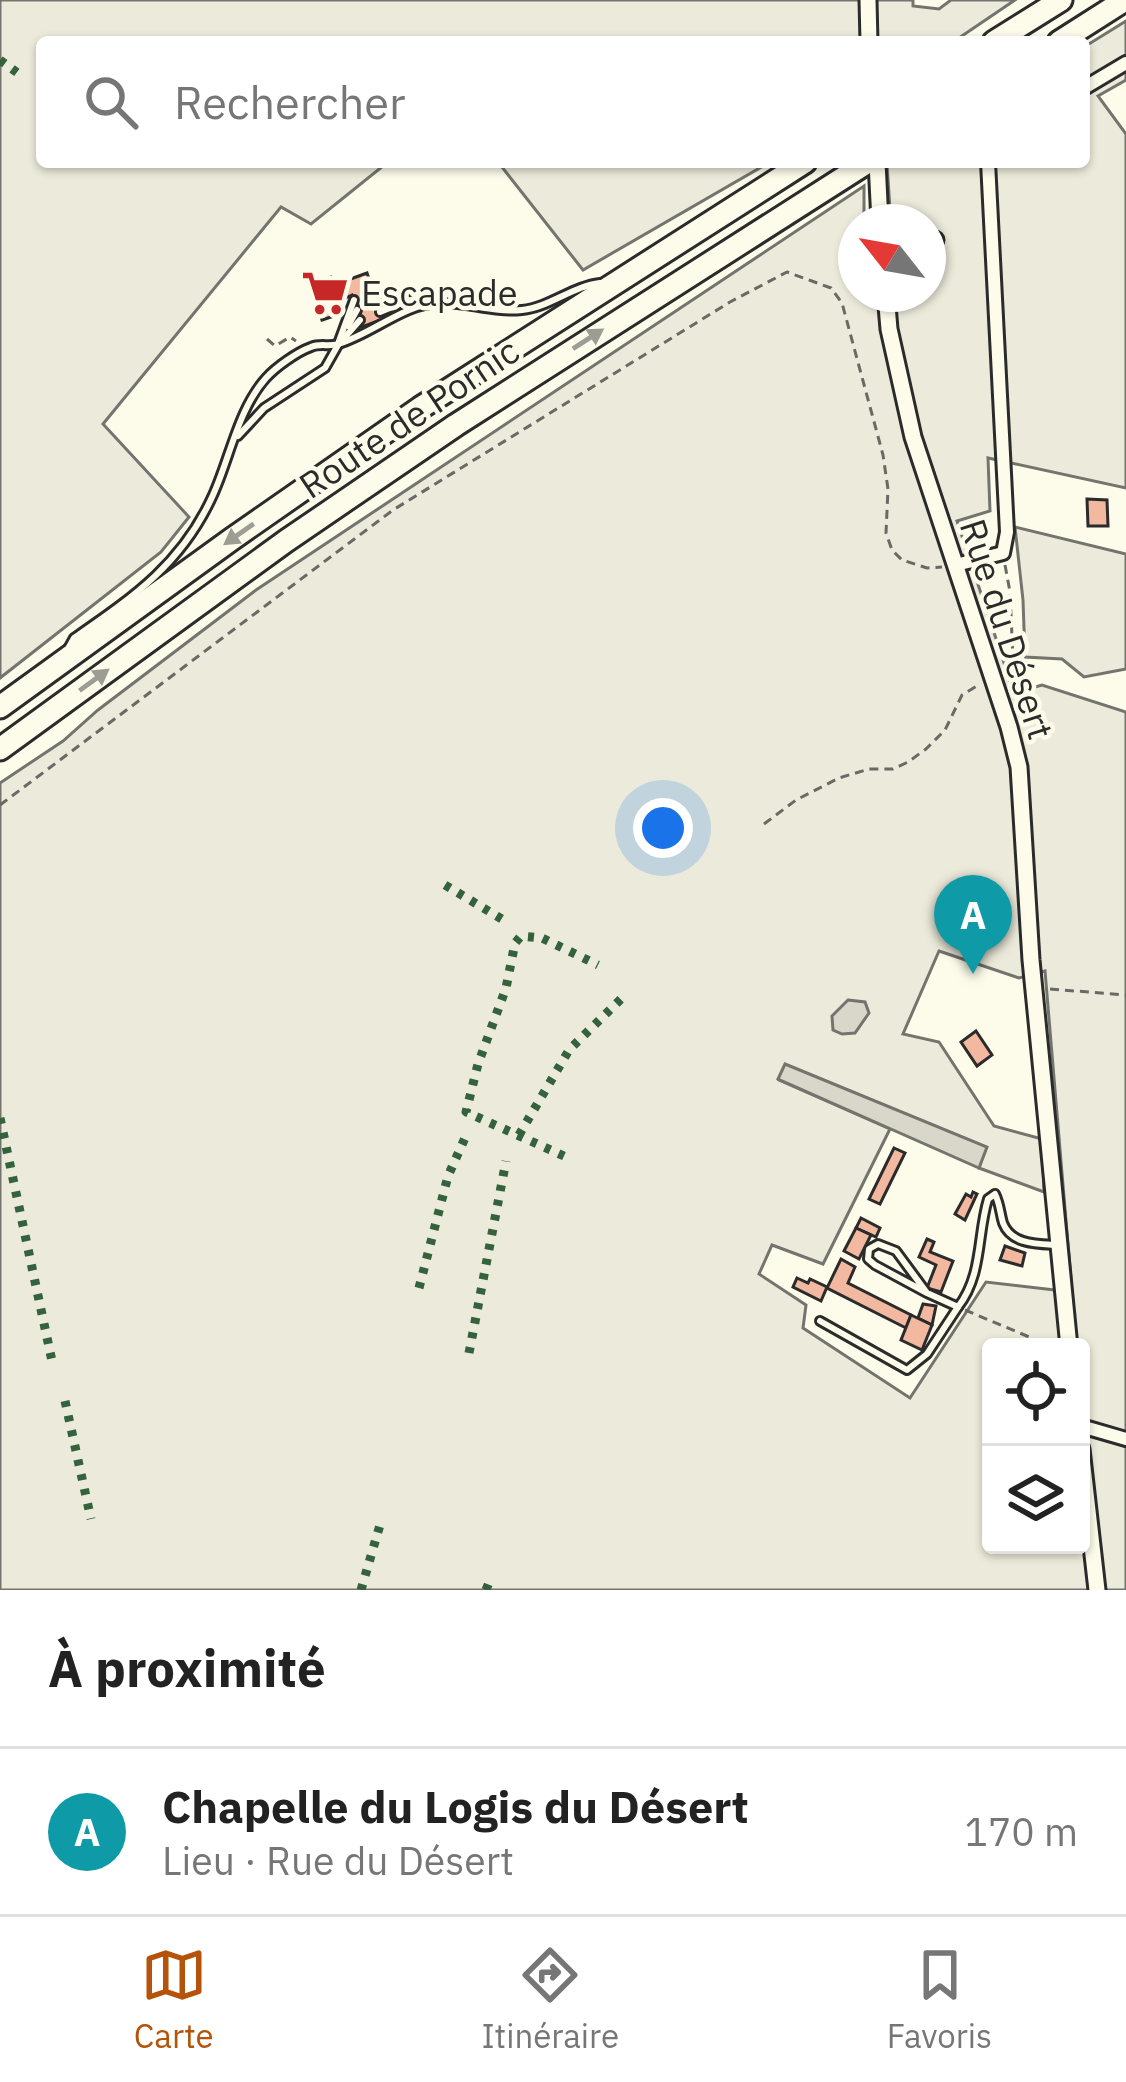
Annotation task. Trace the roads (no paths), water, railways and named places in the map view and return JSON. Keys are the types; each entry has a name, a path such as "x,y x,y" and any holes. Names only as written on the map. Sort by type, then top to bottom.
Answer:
{"highway":[{"path":"1004,36 1061,0"},
{"path":"1068,36 1125,0"},
{"name":"Route de Pornic","path":"0,707 336,465 796,168"},
{"name":"Route de Pornic","path":"0,749 421,448 859,168"}],"street":[{"path":"868,0 869,36"},
{"path":"1090,84 1126,63"},
{"path":"877,168 879,204"},
{"path":"956,565 1003,553 1007,532 988,168"},
{"name":"Rue du Désert","path":"888,312 913,437 1019,767 1033,989 1069,1338"},
{"path":"1090,1429 1126,1439"},
{"path":"1090,1534 1096,1590"}],"lane":[{"path":"374,293 491,310 527,310 586,285 615,282"},
{"path":"338,344 354,300"},
{"path":"379,308 411,300"},
{"path":"59,663 74,638 146,588 197,526 252,400 269,374 308,348 338,344 420,307 441,303"},
{"path":"236,439 264,408 325,368 359,315"},
{"path":"820,1321 907,1370 927,1354 964,1300 981,1254 988,1199 995,1194 1010,1234 1033,1244 1058,1245"},
{"path":"927,1293 896,1251 878,1244 869,1250 868,1259 875,1265 927,1293 958,1307"}],"place":[{"name":"Escapade","path":"325,293"},
{"name":"Chapelle du Logis du Désert","path":"973,974"}]}
